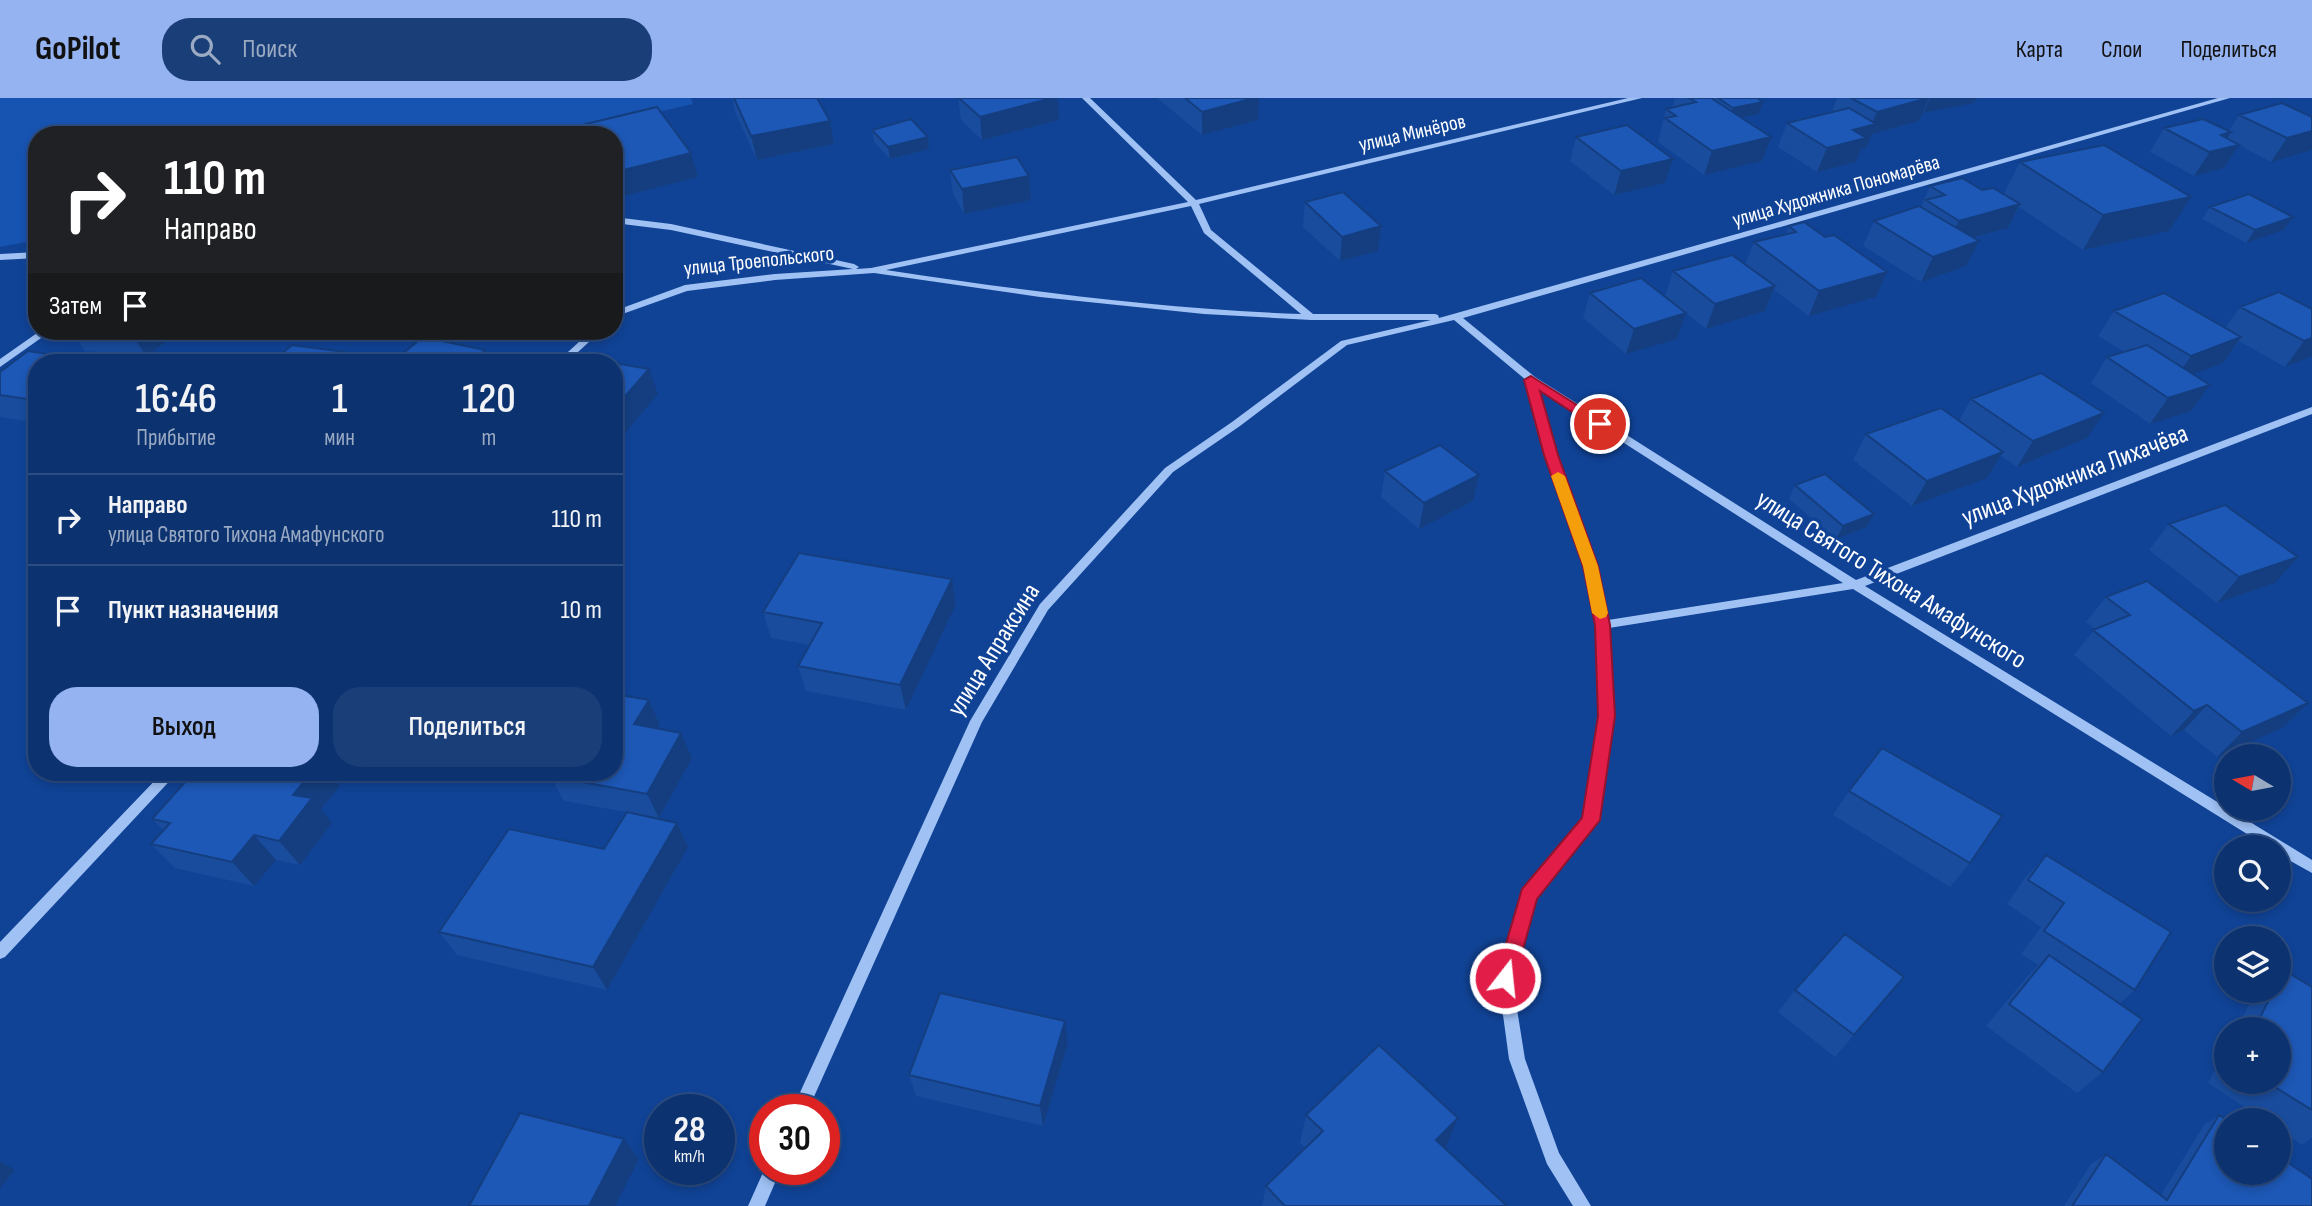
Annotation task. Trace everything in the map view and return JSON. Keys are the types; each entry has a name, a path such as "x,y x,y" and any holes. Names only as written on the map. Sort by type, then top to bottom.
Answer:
{"street":[{"path":"1086,98 1194,203 1207,231 1311,317"},
{"name":"улица Минёров","path":"871,271 1194,203 1638,98"},
{"name":"улица Художника Пономарёва","path":"1457,317 2226,98"},
{"path":"623,221 671,227 871,271 1005,291 1195,310 1311,317 1457,317"},
{"path":"0,257 28,255"},
{"name":"улица Троепольского","path":"623,311 685,288 775,277 871,271"},
{"name":"улица Святого Тихона Амафунского","path":"1457,317 1531,380 1855,585 2312,867"},
{"name":"улица Апраксина","path":"807,1094 976,721 1044,607 1169,470 1236,424 1344,343 1457,317"},
{"path":"0,364 33,340"},
{"path":"571,354 586,340"},
{"path":"1531,380 1551,455 1590,566 1603,625 1606,716 1591,820 1529,895 1505,978 1517,1059 1553,1158 1583,1206"},
{"name":"улица Художника Лихачёва","path":"1603,625 1855,585 2312,410"},
{"path":"0,952 162,781"},
{"path":"756,1206 766,1185"}],"shaded area":[{"path":"0,98 691,98 693,104 596,126 28,126 28,242 0,247"}],"building":[{"path":"734,98 817,98 830,121 751,136"},
{"path":"959,98 1052,98 980,117"},
{"path":"1185,98 1254,98 1202,112"},
{"path":"1689,98 1711,98 1771,137 1712,151 1665,118 1676,116 1666,109 1696,102"},
{"path":"1718,98 1757,98 1763,102 1733,108"},
{"path":"1851,98 1928,98 1877,112"},
{"path":"2282,103 2312,117 2312,131 2287,138 2239,115"},
{"path":"657,107 691,153 623,170 623,126 586,124"},
{"path":"1849,108 1876,124 1853,130 1866,138 1827,148 1787,123"},
{"path":"911,119 928,137 888,147 872,130"},
{"path":"2203,119 2231,132 2221,135 2239,145 2209,152 2164,128"},
{"path":"1627,125 1673,159 1621,171 1576,137"},
{"path":"2104,145 2191,197 2103,215 2020,162"},
{"path":"1017,157 1029,176 962,189 950,170"},
{"path":"1962,178 1982,190 1993,188 2020,204 1959,221 1926,200 1945,195 1930,186"},
{"path":"1343,192 1381,226 1342,237 1305,202"},
{"path":"2249,194 2293,217 2255,230 2210,207"},
{"path":"1919,206 1979,241 1933,257 1874,221"},
{"path":"1804,222 1825,237 1834,235 1887,272 1819,291 1754,242 1796,232 1789,226"},
{"path":"1732,255 1775,286 1715,304 1673,271"},
{"path":"1641,278 1686,313 1634,329 1590,293"},
{"path":"2279,292 2312,309 2312,338 2304,341 2240,307"},
{"path":"2164,293 2241,337 2191,356 2114,311"},
{"path":"419,340 437,340 485,350 480,354 402,354"},
{"path":"292,345 345,352 343,354 281,354"},
{"path":"2147,345 2210,385 2168,398 2107,357"},
{"path":"28,351 47,354 28,354 28,399 0,395 0,372"},
{"path":"623,365 649,369 623,399"},
{"path":"2041,373 2104,413 2033,441 1971,399"},
{"path":"1941,408 2003,452 1927,481 1866,434"},
{"path":"1440,445 1479,475 1424,503 1385,471"},
{"path":"1825,474 1874,514 1843,526 1795,485"},
{"path":"2225,505 2298,557 2239,577 2169,524"},
{"path":"799,553 952,579 900,685 798,666 822,623 763,612"},
{"path":"2147,581 2308,703 2242,732 2207,705 2194,711 2093,630 2130,615 2106,597"},
{"path":"623,696 649,700 634,724 681,733 647,794 577,781 623,781"},
{"path":"1882,748 2002,816 1970,863 1849,791"},
{"path":"186,781 305,781 293,795 312,798 279,841 254,835 232,862 151,844 170,823 152,819"},
{"path":"627,812 677,823 593,967 439,932 509,829 604,849"},
{"path":"2046,855 2171,932 2135,990 2044,931 2064,903 2028,880"},
{"path":"1845,934 1904,977 1854,1035 1795,990"},
{"path":"2049,955 2142,1019 2103,1072 2009,1004"},
{"path":"2291,975 2312,987 2312,1110 2286,1094 2291,1094 2291,1017 2260,1017 2267,1003 2291,1003"},
{"path":"940,993 1065,1021 1040,1106 909,1075"},
{"path":"1379,1045 1458,1118 1436,1140 1507,1206 1285,1206 1266,1186 1323,1131 1306,1115"},
{"path":"520,1113 624,1139 589,1206 469,1206"},
{"path":"2214,1123 2214,1185 2291,1185 2291,1165 2312,1179 2312,1206 2072,1206 2106,1154 2167,1200"}],"slow traffic":[{"path":"1558,476 1590,566 1600,613"}],"route":[{"path":"1505,978 1529,895 1591,820 1606,716 1603,625 1590,566 1551,455 1531,380 1600,424"}]}
